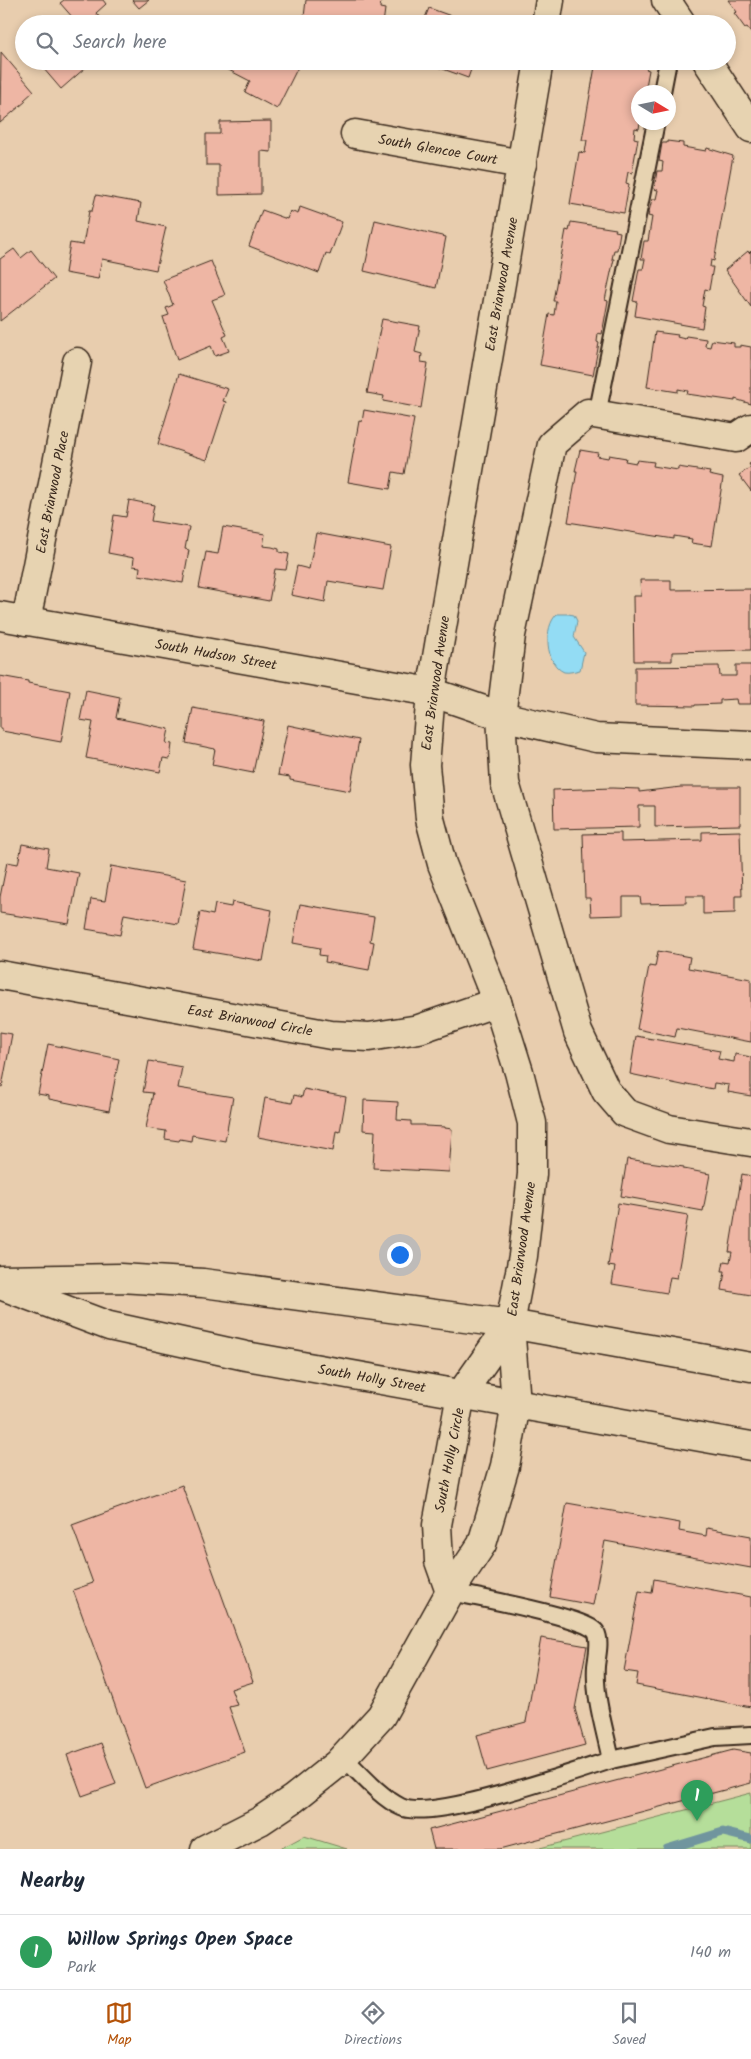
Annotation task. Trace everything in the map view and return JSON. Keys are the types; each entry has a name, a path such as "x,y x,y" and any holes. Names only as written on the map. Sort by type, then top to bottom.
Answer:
{"street":[{"path":"548,15 550,0"},
{"name":"East Briarwood Avenue","path":"510,1324 523,1256 532,1174 532,1123 519,1072 497,1002 442,864 430,819 425,765 431,692 538,70"},
{"path":"713,70 751,128"},
{"name":"South Glencoe Court","path":"355,134 522,164"},
{"name":"East Briarwood Place","path":"26,621 77,362"},
{"path":"751,428 736,438 588,413 552,444 511,635 501,716 505,783 578,1032 606,1091 625,1113 669,1129 751,1142"},
{"name":"South Hudson Street","path":"0,616 431,692 501,716 596,738 751,745"},
{"name":"East Briarwood Circle","path":"0,975 340,1036 369,1037 419,1029 497,1002"},
{"path":"0,1280 120,1278 204,1283 510,1324 751,1367"},
{"name":"South Holly Street","path":"0,1285 109,1326 246,1356 751,1446"},
{"path":"205,1849 260,1822 293,1799 343,1757 381,1716 450,1592 482,1544 505,1466 516,1404 510,1324"},
{"name":"South Holly Circle","path":"450,1592 439,1560 437,1525 461,1394 510,1324"}],"lane":[{"path":"663,85 666,70"},
{"path":"597,415 654,130"},
{"path":"450,1592 549,1614 590,1626 595,1630 598,1638 595,1682 611,1760"},
{"path":"343,1757 402,1808 444,1808 486,1798 611,1760 715,1737 751,1735"}],"green space":[{"path":"751,1793 751,1849 536,1849"},
{"path":"304,1836 347,1849 280,1849"}],"water":[{"path":"557,614 574,615 577,621 574,637 584,652 580,670 564,672 558,668 550,654 548,636 550,627"}],"building":[{"path":"64,0 103,0 106,4 96,13 98,15 70,15 60,3"},
{"path":"132,0 149,0 139,8"},
{"path":"306,0 381,0 380,8 385,9 384,15 304,15"},
{"path":"728,0 751,0 751,32 747,27 745,28 734,13 737,12"},
{"path":"429,8 448,15 426,15"},
{"path":"1,52 34,91 24,100 26,101 0,123"},
{"path":"45,70 83,70 61,89"},
{"path":"229,70 296,70 277,109 245,92 250,81"},
{"path":"446,70 471,70 468,78"},
{"path":"594,70 649,70 646,85 631,85 631,130 635,130 634,138 638,139 632,173 628,172 626,183 629,184 624,213 570,204 579,152 585,153 587,140 582,140"},
{"path":"271,121 271,152 261,151 261,194 219,195 219,165 206,165 206,134 220,134 220,122"},
{"path":"667,141 683,143 683,147 706,151 707,148 733,156 714,261 711,260 710,267 713,267 709,290 705,289 702,306 705,307 702,328 635,316 637,302 633,301 639,269 643,269 645,259 641,259 644,241 648,241 652,217 648,216 652,199 656,199 658,190 654,189 657,171 662,171 663,162 659,161 662,143 667,143"},
{"path":"96,195 141,203 138,221 166,227 156,270 102,259 98,279 65,273 70,243 83,245 89,211 92,211"},
{"path":"300,207 342,222 330,255 326,253 319,273 249,246 262,210 287,219 290,211 298,214"},
{"path":"375,220 446,237 436,288 364,271"},
{"path":"571,222 616,229 615,231 620,232 617,250 614,250 612,259 614,259 605,300 608,301 602,334 598,333 597,342 599,343 593,375 540,365 549,314 554,315 556,301 553,301 566,230 569,231"},
{"path":"14,249 21,258 31,250 54,279 0,321 0,259"},
{"path":"748,251 749,253 751,251 751,307 725,270"},
{"path":"211,261 225,295 212,300 227,335 223,337 229,351 215,356 211,346 177,360 163,317 169,315 166,308 173,305 163,280"},
{"path":"382,319 420,326 415,352 422,354 421,362 428,363 421,408 383,401 384,396 367,393"},
{"path":"655,332 678,335 677,337 685,339 686,336 706,339 705,346 710,347 712,340 734,343 734,347 740,347 740,345 751,347 751,404 735,399 735,401 687,394 688,391 678,389 678,392 647,387"},
{"path":"179,374 228,389 223,401 226,402 207,460 158,444"},
{"path":"364,410 414,419 404,474 393,472 390,489 348,482 359,421 362,422"},
{"path":"580,450 598,453 597,456 608,458 609,455 626,458 625,461 636,463 637,460 654,462 653,466 678,470 678,467 710,472 709,475 723,478 712,546 691,543 692,539 674,536 674,539 568,522"},
{"path":"751,467 751,491 739,475"},
{"path":"129,500 154,505 151,521 189,527 185,549 189,550 183,583 139,575 140,567 133,566 134,558 108,553 114,515 126,517"},
{"path":"223,527 265,534 263,546 279,549 279,552 289,554 286,570 275,569 269,601 199,588 206,552 218,554"},
{"path":"316,533 391,547 383,590 328,581 325,602 291,595 297,566 309,569"},
{"path":"640,580 671,580 671,590 751,589 751,650 672,652 672,661 634,661 633,596 641,596"},
{"path":"736,665 751,665 751,704 737,704 736,699 720,700 720,704 695,706 635,705 635,667 719,666 720,676 736,676"},
{"path":"0,676 70,691 61,742 2,731 2,728 0,728"},
{"path":"86,690 120,697 116,718 169,729 166,743 172,744 170,759 163,758 160,772 86,758 93,722 80,720"},
{"path":"193,708 264,721 253,773 212,765 215,749 186,743"},
{"path":"288,725 359,740 350,791 290,780 290,777 278,775"},
{"path":"681,787 740,787 740,825 655,827 655,806 639,806 639,827 554,829 553,790 612,788 639,789 639,792"},
{"path":"740,831 742,896 735,896 735,913 703,914 703,896 686,896 686,903 641,904 640,897 623,897 623,915 591,916 590,898 585,898 583,834 621,833 621,842 702,840 702,832"},
{"path":"22,844 49,849 46,867 79,873 69,924 0,913 0,897 7,862 18,864"},
{"path":"111,866 186,880 178,924 124,914 120,935 86,929 91,899 105,901"},
{"path":"232,902 272,910 263,961 193,949 200,912 213,915 215,904 231,907"},
{"path":"300,904 374,917 370,941 374,942 369,970 325,962 326,956 319,955 320,948 293,943"},
{"path":"658,951 690,957 688,968 751,979 751,1042 677,1028 675,1037 637,1029 649,966 655,967"},
{"path":"0,1032 12,1034 2,1087 0,1086"},
{"path":"636,1036 720,1051 718,1059 734,1062 735,1054 751,1057 751,1096 728,1092 729,1085 714,1083 713,1089 687,1084 687,1086 630,1074"},
{"path":"48,1044 119,1059 109,1111 49,1099 49,1096 38,1094"},
{"path":"149,1061 182,1067 178,1088 233,1097 225,1141 192,1135 191,1141 165,1139 166,1131 146,1128 153,1093 143,1092"},
{"path":"304,1089 346,1097 340,1132 336,1131 333,1151 258,1137 265,1098 292,1103 294,1095 302,1097"},
{"path":"364,1100 398,1102 397,1120 411,1121 411,1125 452,1129 449,1172 373,1168 375,1131 363,1130"},
{"path":"627,1159 684,1167 684,1169 710,1174 703,1211 621,1196"},
{"path":"742,1174 751,1176 751,1295 722,1290 725,1271 722,1271 724,1261 730,1262 732,1252 729,1252"},
{"path":"618,1203 688,1215 677,1278 670,1277 667,1293 612,1284 615,1267 608,1266"},
{"path":"182,1485 253,1682 231,1689 237,1705 229,1707 245,1752 145,1788 73,1590 93,1583 72,1525"},
{"path":"567,1503 680,1523 679,1531 706,1536 707,1528 751,1536 751,1568 605,1541 593,1605 550,1597"},
{"path":"654,1579 751,1597 751,1707 636,1685 638,1673 624,1671 639,1591 652,1593"},
{"path":"541,1638 587,1646 575,1709 585,1745 487,1771 477,1735 526,1722"},
{"path":"101,1743 116,1784 82,1796 67,1755"},
{"path":"733,1750 751,1753 751,1783 500,1849 434,1849 429,1830"}],"waterway":[{"path":"667,1849 723,1832 751,1839"}],"place":[{"name":"Willow Springs Open Space","path":"697,1821"}]}
